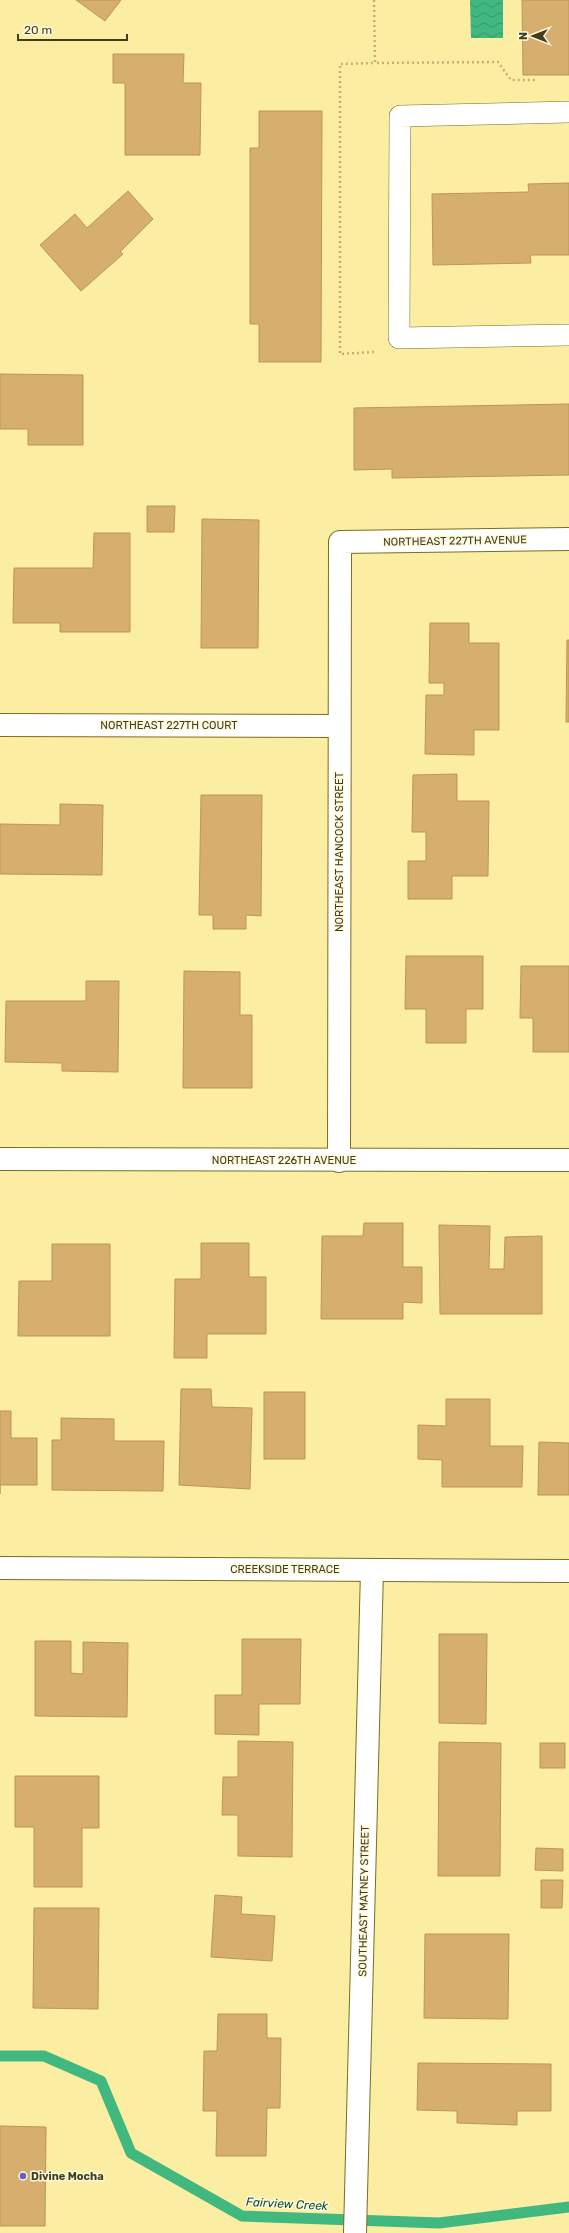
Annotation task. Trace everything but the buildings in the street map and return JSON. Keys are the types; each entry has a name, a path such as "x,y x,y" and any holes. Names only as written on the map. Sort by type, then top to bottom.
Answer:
{"street":[{"name":"NORTHEAST 227TH AVENUE","path":"340,542 569,539"},
{"name":"NORTHEAST HANCOCK STREET","path":"339,1161 338,726 340,542"},
{"name":"NORTHEAST 227TH COURT","path":"0,724 338,726"},
{"name":"NORTHEAST 226TH AVENUE","path":"0,1159 339,1161 569,1160"},
{"name":"CREEKSIDE TERRACE","path":"0,1568 569,1571"},
{"name":"SOUTHEAST MATNEY STREET","path":"355,2233 372,1570"}],"lane":[{"path":"569,112 400,116 399,338 569,335"}],"path":[{"path":"374,0 375,63"},
{"path":"399,338 372,353 340,354 340,64 498,62 511,80 540,80"}],"water":[{"path":"470,0 503,0 503,38 471,38"}],"waterway":[{"name":"Fairview Creek","path":"0,2056 44,2056 101,2081 131,2153 242,2216 439,2223 569,2207"}],"place":[{"name":"Divine Mocha","path":"23,2176"}]}
